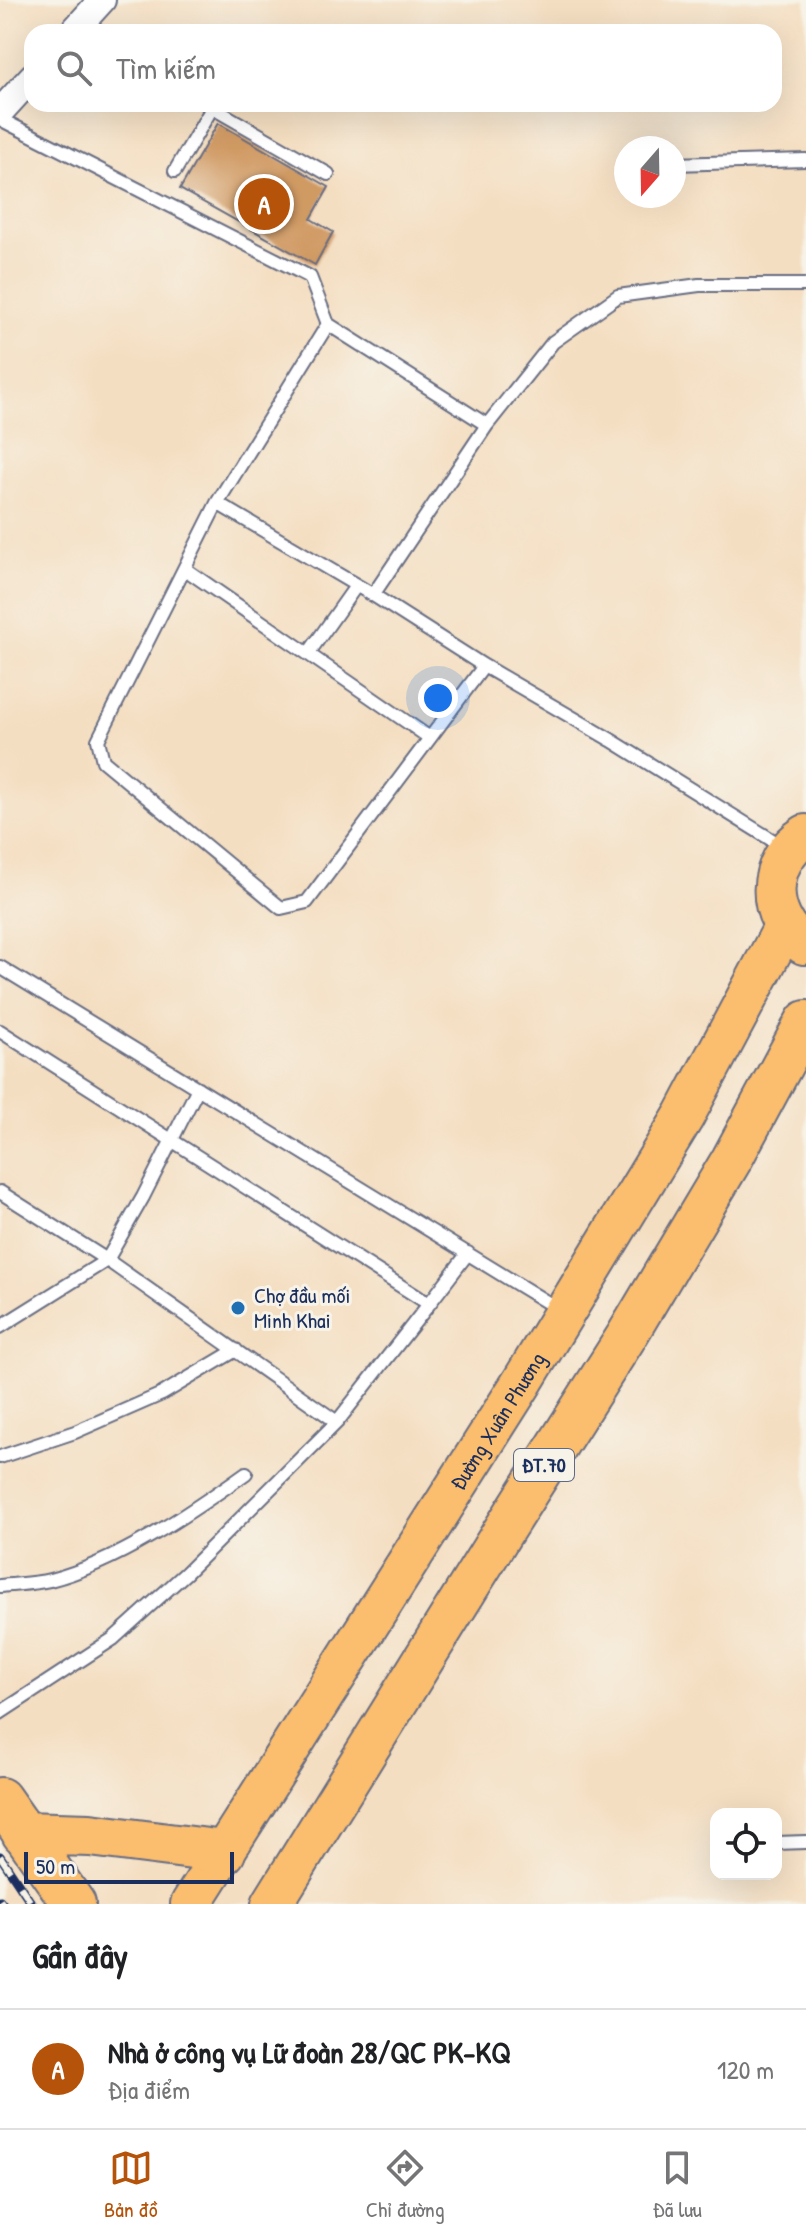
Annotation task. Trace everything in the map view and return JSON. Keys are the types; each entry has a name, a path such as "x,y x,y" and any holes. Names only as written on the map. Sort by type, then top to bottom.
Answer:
{"highway":[{"path":"0,1799 74,1904"},
{"path":"23,1833 90,1835 224,1852"}],"main road":[{"path":"795,936 776,908 773,888 777,868 797,842"},
{"name":"Đường Xuân Phương","path":"191,1904 565,1313 721,1051 795,936"},
{"name":"ĐT.70","path":"272,1904 626,1337 732,1159 806,1021"}],"street":[{"path":"82,24 102,0"},
{"path":"0,112 24,86"}],"lane":[{"path":"175,171 206,112"},
{"path":"220,112 328,174"},
{"path":"0,119 310,277 328,324 487,425"},
{"path":"686,164 806,160"},
{"path":"373,595 487,425 553,342 618,296 699,285 806,285"},
{"path":"328,324 217,503 98,740 103,761 281,908 307,902 484,666"},
{"path":"217,503 373,595 484,666 797,842"},
{"path":"185,569 430,738"},
{"path":"308,654 356,586"},
{"path":"0,967 565,1313"},
{"path":"0,1031 429,1304"},
{"path":"0,1327 107,1260 198,1088"},
{"path":"0,1192 107,1260 337,1422"},
{"path":"0,1713 113,1639 186,1573 337,1422 468,1253"},
{"path":"0,1457 75,1432 162,1394 236,1350"},
{"path":"0,1586 48,1580 95,1564 194,1510 246,1473"},
{"path":"782,1843 806,1842"}],"building":[{"path":"218,123 329,187 311,219 333,232 315,265 180,189"}],"railway":[{"path":"0,1856 32,1904"},
{"path":"0,1900 3,1904"}],"place":[{"name":"Nhà ở công vụ Lữ đoàn 28/QC PK-KQ","path":"264,204"},
{"name":"Chợ đầu mối Minh Khai","path":"238,1308"}]}
